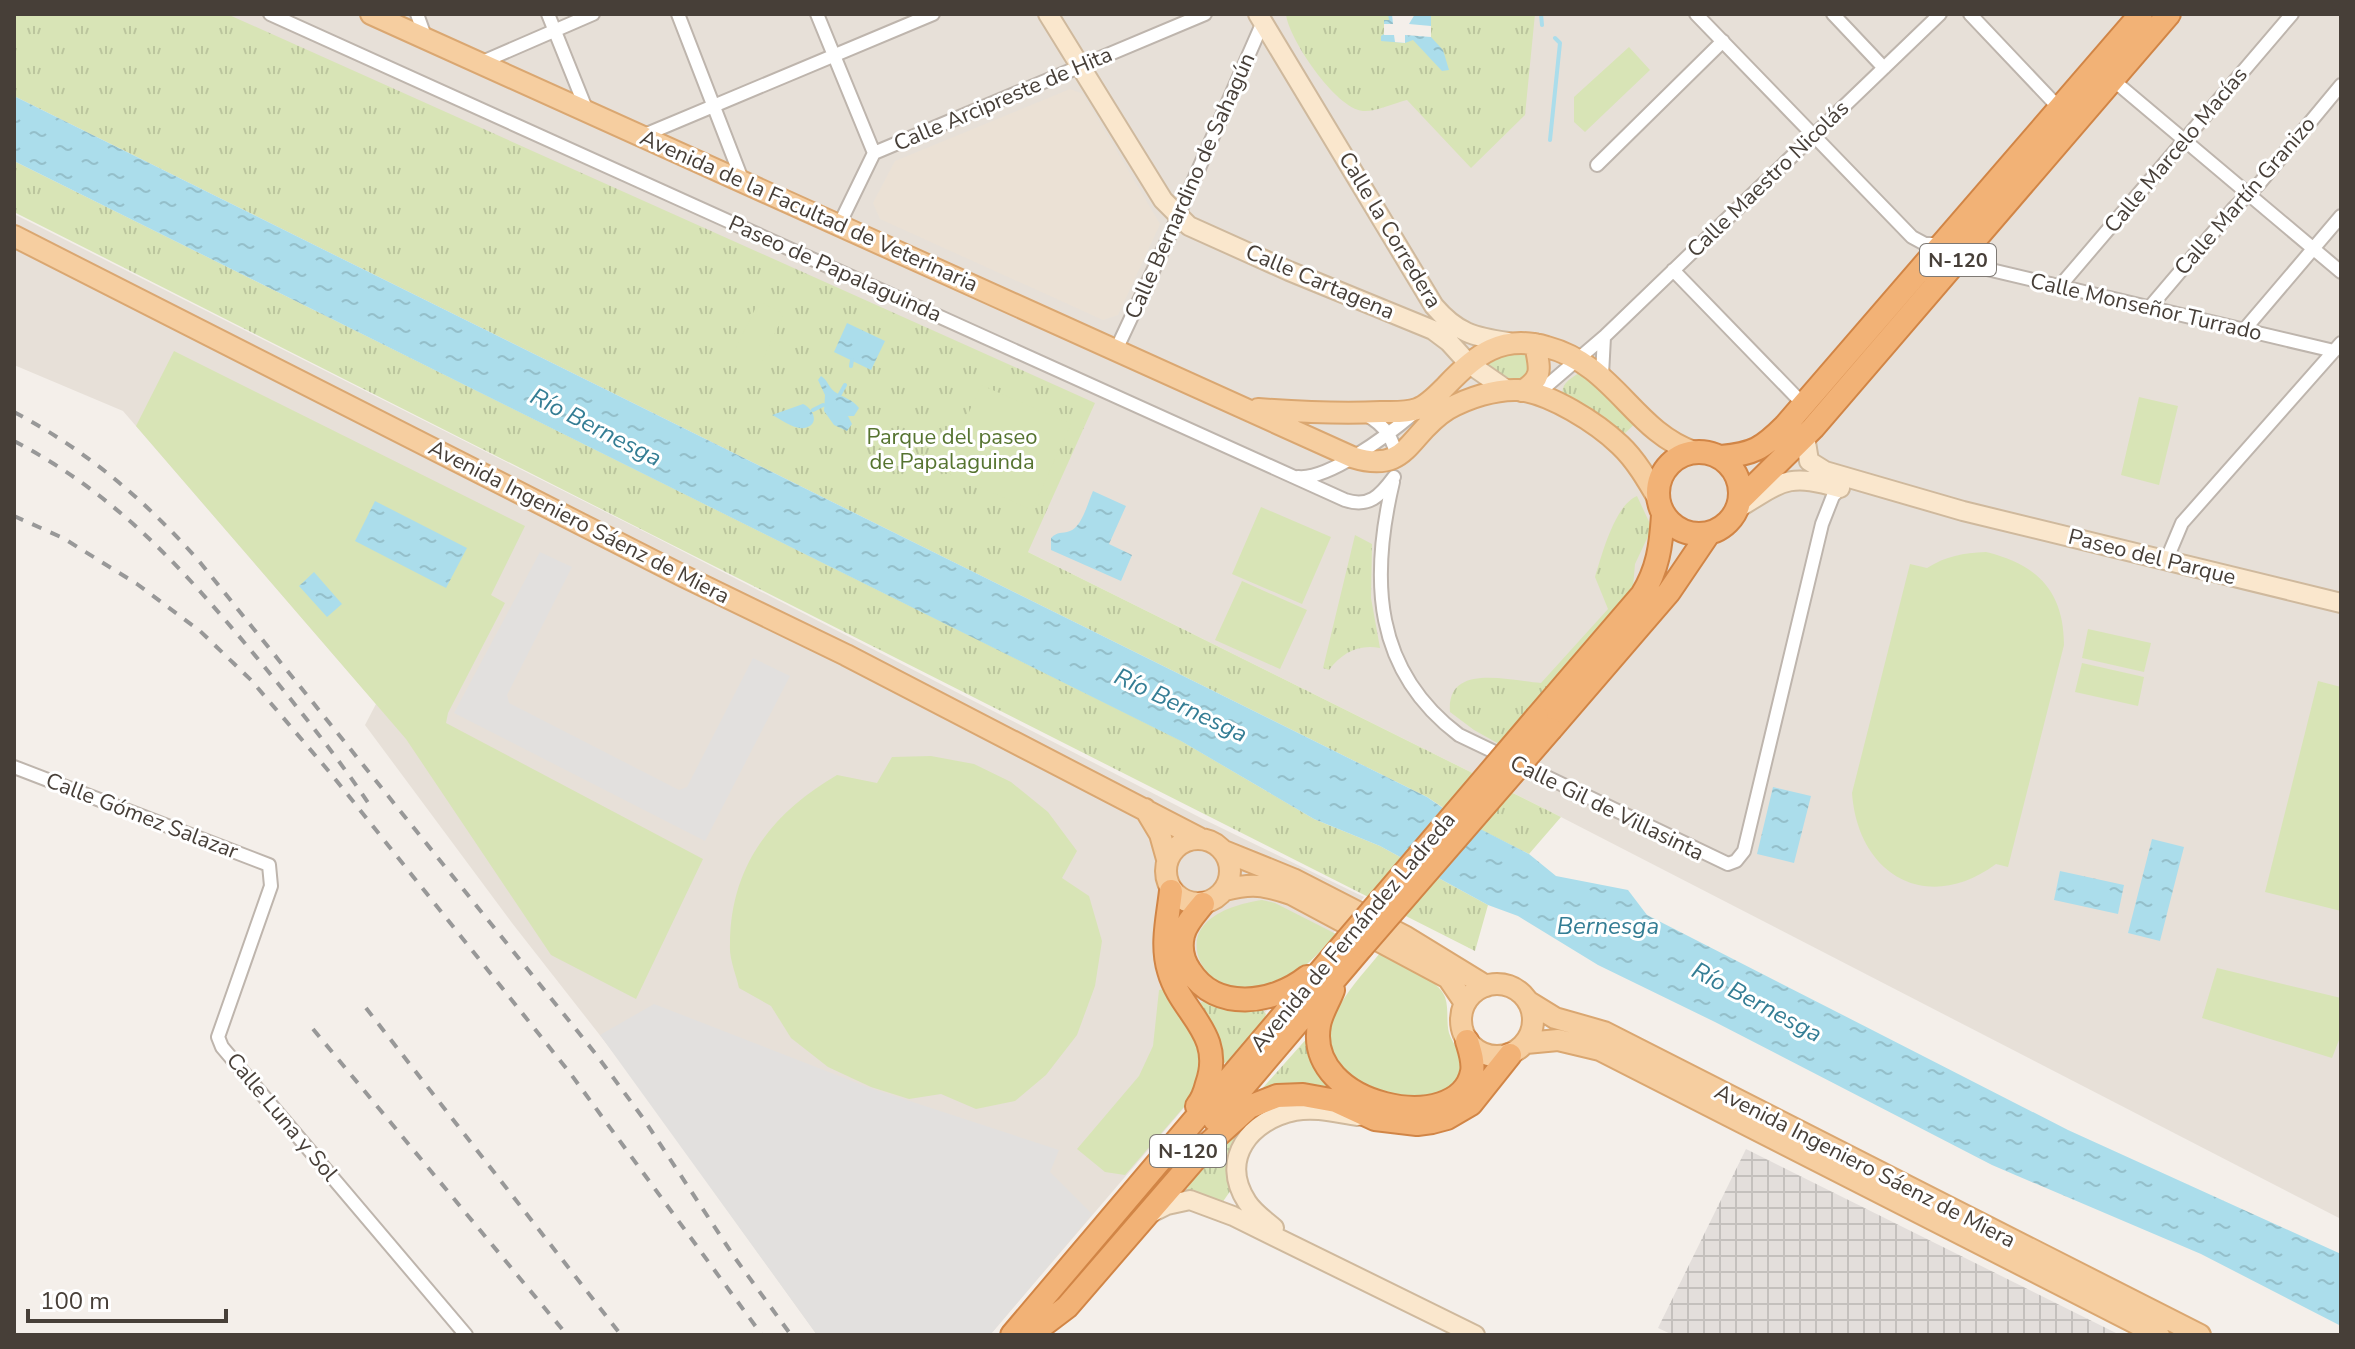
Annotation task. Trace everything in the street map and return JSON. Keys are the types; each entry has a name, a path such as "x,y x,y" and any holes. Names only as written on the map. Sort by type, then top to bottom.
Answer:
{"highway":[{"name":"N-120","path":"1709,533 1721,529 1738,505 1805,436 2060,109 2141,14"},
{"name":"N-120","path":"1661,508 1659,480 1666,468 1680,456 1709,452 1721,457 1750,454 1761,449 2113,80 2169,14"},
{"path":"1721,457 1737,477 1738,505"},
{"path":"1661,508 1685,531 1709,533"},
{"name":"Avenida de Fernández Ladreda","path":"1544,723 1651,580 1661,552 1661,508"},
{"name":"Avenida de Fernández Ladreda","path":"1026,1334 1544,723 1669,592 1709,533"},
{"path":"1125,1203 1202,1100 1213,1068 1211,1046 1173,985 1168,968 1165,950 1171,891"},
{"path":"1203,904 1189,921 1183,935 1182,951 1192,975 1200,984 1221,996 1232,999 1264,998 1336,965"},
{"path":"1336,965 1319,1023 1318,1041 1331,1074 1352,1091 1402,1107 1443,1104 1462,1092 1472,1074 1467,1041"},
{"name":"Avenida de Fernández Ladreda","path":"1026,1334 1125,1203 1336,965"},
{"path":"1026,1334 1067,1307 1224,1128 1256,1103 1277,1096 1303,1095 1336,1101 1375,1119 1417,1124 1447,1118 1481,1095 1518,1049"}],"main road":[{"name":"Avenida de la Facultad de Veterinaria","path":"371,14 1352,457 1371,463 1385,462 1395,467"},
{"name":"Avenida Ingeniero Sáenz de Miera","path":"14,236 1199,838"},
{"path":"1419,409 1440,392 1463,359 1508,342"},
{"name":"Calle la Corredera","path":"1508,342 1535,344 1580,359 1602,375 1653,428 1669,441 1694,452"},
{"path":"1522,392 1538,378 1540,365 1535,344"},
{"path":"1395,467 1436,417 1451,408 1474,398 1522,392 1564,406 1621,445 1642,473 1661,508"},
{"name":"Avenida de la Facultad de Veterinaria","path":"1246,408 1362,413 1419,409"},
{"path":"1145,809 1160,834 1171,891 1184,900 1203,904 1214,900 1225,890 1245,885 1265,885 1291,894 1448,978 1465,1003"},
{"path":"1167,859 1183,842 1199,838 1210,840 1224,851 1265,866 1406,937 1486,986"},
{"path":"1224,851 1231,870 1225,890"},
{"path":"1508,985 1529,1002 1534,1027 1518,1049 1496,1057 1481,1053 1467,1041 1460,1020 1465,1003 1474,992 1486,986 1508,985"},
{"name":"Avenida Ingeniero Sáenz de Miera","path":"1529,1002 1555,1018 1604,1032 2200,1335"},
{"name":"Avenida Ingeniero Sáenz de Miera","path":"1518,1049 1558,1040 1600,1050 2159,1335"}],"street":[{"name":"Paseo de Papalaguinda","path":"270,14 1357,504 1366,503 1383,491 1395,467"},
{"path":"417,14 426,39"},
{"path":"548,14 587,111"},
{"path":"480,63 593,14"},
{"path":"678,14 743,182"},
{"path":"817,14 874,153"},
{"path":"642,136 933,14"},
{"path":"1048,14 1163,200 1178,216"},
{"name":"Calle Arcipreste de Hita","path":"839,225 874,153 1205,14"},
{"name":"Calle Monseñor Turrado","path":"1696,14 1912,237 1925,244 1951,251 1970,265 2244,330 2337,347"},
{"path":"1833,14 1884,68"},
{"name":"Calle Maestro Nicolás","path":"1522,392 1580,359 1940,14"},
{"path":"1970,14 2060,109"},
{"name":"Calle Marcelo Macías","path":"2060,286 2292,14"},
{"name":"Calle Bernardino de Sahagún","path":"1116,350 1178,216 1261,18"},
{"name":"Calle la Corredera","path":"1261,18 1434,306 1446,321 1458,329 1476,337 1508,342"},
{"path":"1597,165 1723,41"},
{"path":"2113,80 2341,272"},
{"name":"Calle Martín Granizo","path":"2150,307 2259,184 2341,85"},
{"name":"Calle Cartagena","path":"1178,216 1189,226 1289,271 1418,323 1449,342 1463,359 1522,392"},
{"path":"2244,330 2341,216"},
{"path":"1673,270 1804,405"},
{"path":"1418,323 1434,306"},
{"path":"1600,340 1602,375"},
{"path":"2166,561 2182,523 2337,347"},
{"path":"1295,477 1308,478 1325,473 1419,409"},
{"path":"1362,413 1387,432 1394,443 1395,467"},
{"name":"Paseo del Parque","path":"1805,436 1809,461 1816,467 1963,511 2341,603"},
{"name":"Calle Gil de Villasinta","path":"1395,467 1383,522 1380,558 1382,610 1391,650 1406,680 1426,707 1459,735 1728,864 1736,861 1744,851 1822,524 1827,507 1839,488"},
{"name":"Paseo del Parque","path":"1738,505 1786,480 1817,481 1839,488 1963,511"},
{"path":"1839,488 1856,483 1919,498"},
{"name":"Calle Gómez Salazar","path":"14,767 269,865"},
{"name":"Calle Luna y Sol","path":"269,865 271,886 218,1037 222,1047 466,1335"},
{"path":"1298,1248 1256,1214 1239,1184 1236,1166 1239,1151 1251,1134 1278,1116 1310,1109 1375,1119"},
{"path":"1213,1209 1224,1206 1239,1184"},
{"path":"1144,1217 1167,1205 1190,1200 1298,1248 1475,1335"}],"shaded area":[{"path":"14,14 2341,14 2341,1219 1561,817 1028,552"},
{"path":"1070,89 1083,94 1160,224 1118,315 1103,320 880,219 873,203 895,161"},
{"path":"14,214 651,535 1203,819 1364,897 990,1335 817,1335 624,1066 512,923 365,725 376,704 123,411 14,365"},
{"path":"540,552 572,567 507,695 509,703 679,790 687,787 753,658 790,676 705,841 454,713"},
{"path":"654,1004 870,1088 1059,1150 1050,1172 1092,1214 990,1335 817,1335 600,1035"},
{"path":"1746,1149 2120,1335 1673,1335 1658,1328"}],"green space":[{"name":"Parque del paseo de Papalaguinda","path":"14,14 227,14 1095,403 1028,552 1561,817 1529,854 1465,822 1427,797 14,96"},
{"path":"1286,14 1535,14 1525,115 1471,168 1407,100 1363,111 1340,98 1304,55"},
{"path":"1629,47 1650,70 1585,132 1574,122 1574,97"},
{"path":"14,161 1178,739 1314,819 1380,846 1488,905 1475,951 14,212"},
{"path":"759,301 784,314 761,363 735,350"},
{"path":"174,351 525,526 491,595 505,603 448,713 446,723 703,859 636,999 551,955 406,739 136,426"},
{"path":"1516,351 1526,353 1535,366 1521,381 1487,367 1486,361"},
{"path":"1580,372 1638,421 1624,434 1563,396 1565,385"},
{"path":"981,385 1071,424 1032,510 943,471"},
{"path":"2139,397 2178,406 2159,485 2121,475"},
{"path":"1637,496 1652,528 1635,564 1633,587 1499,744 1450,712 1451,696 1458,686 1469,680 1498,678 1541,683 1608,609 1595,577 1616,520 1629,501"},
{"path":"1261,507 1331,537 1302,604 1232,574"},
{"path":"1355,535 1372,544 1371,598 1380,648 1365,647 1351,651 1329,670 1323,668"},
{"path":"1986,552 2020,564 2044,583 2059,609 2064,645 2008,867 1996,864 1970,879 1945,886 1922,886 1900,878 1882,865 1867,846 1857,822 1852,793 1910,564 1927,568 1955,556"},
{"path":"1242,581 1307,610 1280,669 1215,640"},
{"path":"2088,629 2151,643 2144,672 2082,658"},
{"path":"2082,663 2144,677 2138,706 2075,692"},
{"path":"2318,681 2341,687 2341,911 2265,892"},
{"path":"931,756 974,764 1011,782 1048,812 1077,851 1062,878 1089,896 1102,941 1095,986 1077,1035 1046,1075 1015,1101 976,1109 941,1094 909,1099 871,1087 828,1067 791,1038 771,1006 739,988 731,956 732,917 747,867 759,845 793,806 837,775 877,783 892,757"},
{"path":"1262,900 1275,903 1336,934 1296,973 1266,986 1237,989 1216,981 1199,959 1199,932 1224,911"},
{"path":"1380,953 1426,977 1445,997 1449,1033 1463,1068 1452,1087 1432,1094 1408,1096 1382,1091 1358,1081 1340,1065 1331,1044 1334,1018 1348,992"},
{"path":"2217,968 2341,998 2341,1035 2332,1058 2202,1018"},
{"path":"1164,989 1196,1041 1200,1058 1199,1082 1190,1100 1125,1175 1105,1172 1077,1149 1139,1076 1153,1046 1159,990"},
{"path":"1208,999 1261,1008 1266,1014 1229,1062 1218,1064 1199,1008 1200,1003"},
{"path":"1309,1036 1333,1082 1335,1096 1259,1092"},
{"path":"1238,1132 1241,1137 1233,1187 1222,1203 1184,1193 1193,1180"}],"water":[{"path":"1388,14 1431,14 1431,37 1443,50 1449,70 1442,71 1413,40 1405,43 1381,41 1384,20 1389,20"},
{"name":"Bernesga","path":"14,96 1427,797 1453,815 1529,854 1556,876 1628,890 1647,915 2068,1130 2341,1254 2341,1326 2201,1254 1992,1165 1598,965 1518,916 1488,905 1380,846 1314,819 1181,741 14,161"},
{"path":"847,323 885,341 871,370 834,352"},
{"path":"821,376 835,392 859,408 854,416 848,416 852,424 847,431 834,425 824,411 825,395 818,380"},
{"path":"803,404 814,416 812,424 804,428 772,415"},
{"path":"1093,491 1126,506 1109,544 1132,555 1121,581 1051,550 1051,538 1078,525"},
{"path":"375,501 467,548 446,588 355,541"},
{"path":"314,572 342,604 327,617 299,586"},
{"path":"1773,787 1811,796 1794,863 1757,854"},
{"path":"2152,839 2184,847 2160,941 2128,933"},
{"path":"2060,871 2124,885 2118,914 2054,900"}],"pier":[{"path":"1392,14 1415,14 1409,24 1431,26 1431,37 1405,35 1405,43 1395,42 1394,35 1384,35 1384,24 1393,24"}],"waterway":[{"path":"1541,14 1542,25"},
{"path":"1550,140 1560,43 1555,38"},
{"path":"851,366 852,360"},
{"path":"840,394 845,385"},
{"path":"813,410 823,405"}],"railway":[{"path":"14,412 66,443 113,478 157,517 199,561 595,1053 791,1335"},
{"path":"14,441 86,486 148,537 176,565 288,696 373,810"},
{"path":"14,516 63,538 137,584 200,631 251,680 332,775 570,1073 762,1335"},
{"path":"366,1008 621,1335"},
{"path":"313,1029 567,1335"}],"water label":[{"name":"Río Bernesga","path":"596,427"},
{"name":"Río Bernesga","path":"1181,705"},
{"name":"Río Bernesga","path":"1757,1002"}]}
